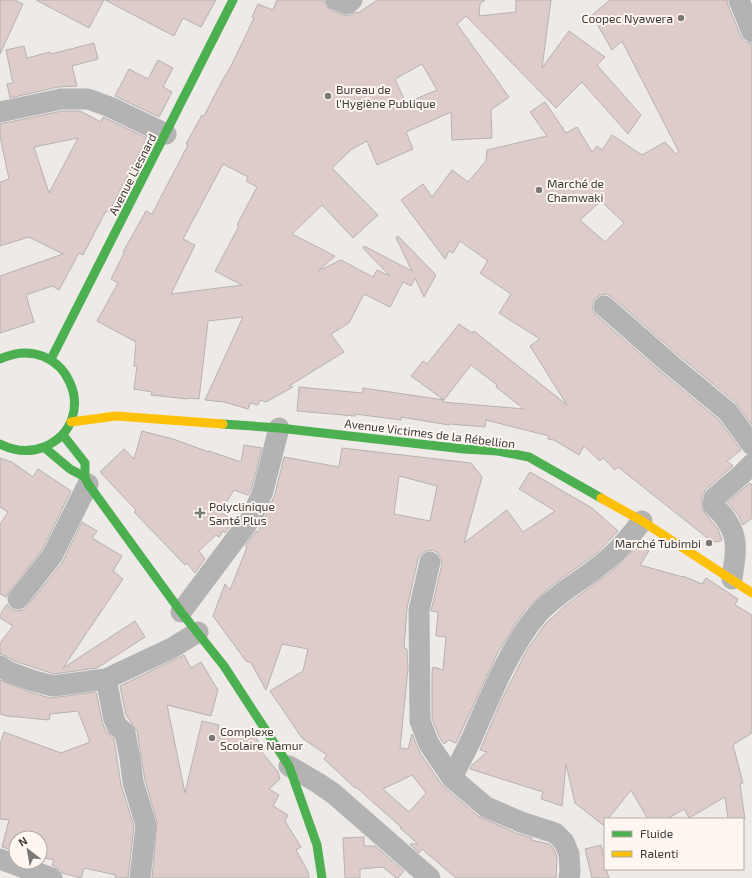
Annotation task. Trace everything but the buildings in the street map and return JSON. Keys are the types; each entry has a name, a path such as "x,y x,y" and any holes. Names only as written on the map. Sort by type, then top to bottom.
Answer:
{"street":[{"name":"Avenue Liesnard","path":"51,359 233,0"},
{"path":"336,0 347,4 352,0"},
{"path":"739,0 752,32"},
{"path":"0,112 61,99 88,99 110,107 166,134"},
{"path":"604,306 728,412 752,445"},
{"path":"0,359 12,353 32,352 51,359 64,370 79,401 71,422 62,435 45,448 27,452 8,449 0,444"},
{"path":"102,407 116,416"},
{"name":"Avenue Victimes de la Rébellion","path":"71,422 116,416 279,428 464,449 498,451 529,457 642,521 752,593"},
{"path":"182,612 252,517 263,491 279,428"},
{"path":"18,599 52,556 86,481 85,463 62,435"},
{"path":"45,448 86,481 182,612 224,666 289,766 317,845 322,878"},
{"path":"732,579 736,549 731,526 720,511 712,505 714,498 741,476 752,464"},
{"path":"452,778 505,667 523,634 537,615 553,601 600,566 619,549 642,521"},
{"path":"430,562 420,610 420,721 430,744 452,778 486,807 521,822 555,834 564,842 569,854 569,878"},
{"path":"0,666 9,672 34,682 53,686 106,679 172,648 198,632"},
{"path":"106,679 114,719 117,726 125,733 133,782 146,825 140,878"},
{"path":"289,766 334,794 430,878"},
{"path":"0,859 52,878"}],"traffic: fast":[{"path":"51,359 233,0"},
{"path":"0,359 23,353 43,356 59,367 70,382 74,400 72,418 62,435 44,447 27,451 0,444"},
{"path":"223,424 279,428 464,449 498,451 529,457 601,498"},
{"path":"63,435 85,463 85,477 88,484 181,612 224,666 289,766 317,845 322,878"},
{"path":"45,448 70,469 85,477"}],"traffic: slow":[{"path":"71,422 116,416 223,424"},
{"path":"601,498 642,521 752,593"}],"place":[{"name":"Coopec Nyawera","path":"681,18"},
{"name":"Bureau de l'Hygiène Publique","path":"328,96"},
{"name":"Marché de Chamwaki","path":"539,190"},
{"name":"Polyclinique Santé Plus","path":"200,513"},
{"name":"Marché Tubimbi","path":"709,543"},
{"name":"Complexe Scolaire Namur","path":"212,738"}]}
